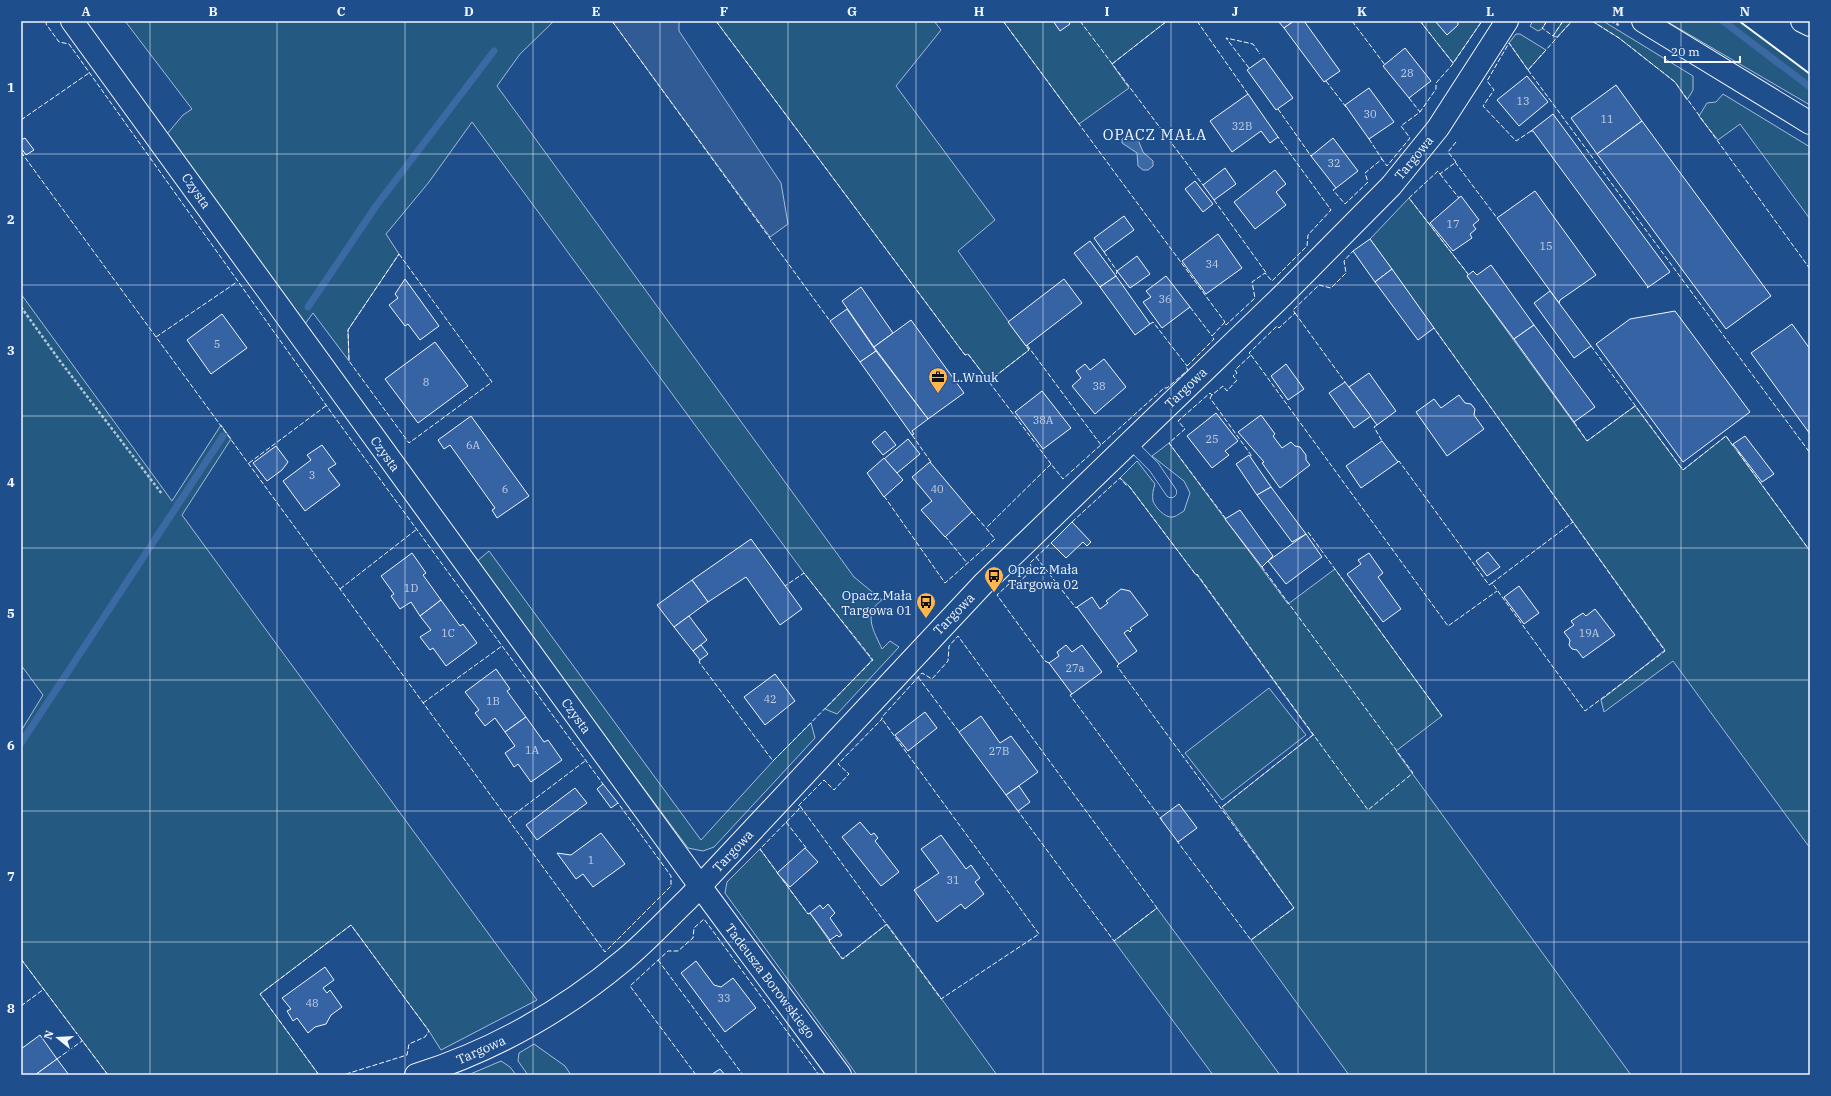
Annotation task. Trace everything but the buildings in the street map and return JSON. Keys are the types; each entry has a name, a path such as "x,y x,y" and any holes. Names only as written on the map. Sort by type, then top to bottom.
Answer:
{"main road":[{"name":"Czysta","path":"72,21 700,886"},
{"name":"Targowa","path":"416,1075 465,1058 494,1044 562,1006 596,983 626,958 700,886 983,584 1294,284 1391,186 1438,128 1507,21"},
{"path":"1643,21 1810,123"},
{"path":"1802,21 1810,25"},
{"name":"Tadeusza Borowskiego","path":"700,886 840,1075"}],"lane":[{"path":"1130,443 1154,467 1171,492"}],"path":[{"path":"21,307 60,361 162,494"}],"shaded area":[{"path":"125,21 554,21 520,54 497,86 854,577 882,600 872,611 871,617 873,629 882,649 890,641 899,647 837,714 825,709 872,660 804,573 472,122 429,182 386,234 399,254 348,330 349,361 313,313 305,324 167,134 183,115 192,109"},
{"path":"612,21 679,21 679,31 781,183 788,224 770,237"},
{"path":"716,21 934,21 941,30 896,86 995,220 958,251 1029,350 989,381 968,354 965,355"},
{"path":"1003,21 1167,21 1112,64 1129,88 1079,124"},
{"path":"1420,21 1482,21 1453,63"},
{"path":"1533,21 1547,21 1542,29 1538,31 1530,26"},
{"path":"1563,21 1572,21 1557,37 1553,36"},
{"path":"1592,21 1603,21 1693,76 1693,90 1687,100 1675,82 1619,38"},
{"path":"1666,21 1739,21 1810,74 1810,105"},
{"path":"1516,34 1520,34 1546,50 1528,70 1509,43"},
{"path":"1723,94 1810,147 1810,219 1740,124 1718,140 1701,119 1699,116 1707,103 1716,102"},
{"path":"1130,135 1137,137 1143,152 1153,161 1153,166 1148,170 1143,170 1138,166 1137,153 1122,143 1122,139"},
{"path":"1409,198 1468,274 1467,276 1587,441 1635,406 1683,470 1726,436 1810,551 1810,848 1673,661 1604,712 1601,700 1665,650 1370,239"},
{"path":"21,294 172,501 221,425 231,439 182,515 537,1000 441,1050 429,1031 351,925 260,994 319,1075 108,1075 21,959 21,731 43,695 21,665"},
{"path":"1169,443 1288,604 1335,569 1442,716 1396,751 1631,1075 1349,1075 1251,940 1294,908 1222,807 1313,735 1197,575 1129,486 1120,478 1137,461 1155,484 1153,501 1158,509 1169,517 1175,516 1184,511 1190,493 1184,481 1152,456"},
{"path":"489,551 701,840 773,761 811,723 815,738 714,847 703,851 688,848 476,562"},
{"path":"1269,688 1306,735 1222,800 1185,753"},
{"path":"760,849 808,914 810,913 842,959 887,924 997,1075 857,1075 725,893 727,882"},
{"path":"1157,908 1280,1075 1213,1075 1114,941"},
{"path":"534,1044 565,1066 571,1075 528,1075 518,1061 519,1053"},
{"path":"501,1061 510,1067 516,1075 468,1075"}],"waterway":[{"path":"1723,21 1810,87"},
{"path":"308,307 376,206 494,51"},
{"path":"21,743 223,436"}],"fence":[{"path":"47,21 46,24 59,42 69,44 336,419 603,784"},
{"path":"612,21 830,321"},
{"path":"716,21 965,355 968,354 1051,464"},
{"path":"1003,21 1225,322"},
{"path":"1080,21 1203,185"},
{"path":"1112,64 1167,21"},
{"path":"1197,21 1248,94"},
{"path":"1352,21 1385,65"},
{"path":"1420,21 1453,63"},
{"path":"1336,188 1333,190 1345,204 1368,182 1365,173 1382,159 1387,166 1410,138 1401,126 1420,112 1436,89 1436,83 1452,65 1482,21"},
{"path":"1547,21 1542,28 1553,36 1563,21"},
{"path":"1531,131 1516,141 1483,106 1494,90 1487,81 1509,43 1528,70 1572,21"},
{"path":"1592,21 1619,38 1675,82 1810,269"},
{"path":"1249,68 1226,38 1253,44 1260,54"},
{"path":"1528,70 1810,453"},
{"path":"21,120 89,73"},
{"path":"1326,81 1346,107"},
{"path":"1409,98 1420,112"},
{"path":"1278,109 1311,156"},
{"path":"884,496 945,583 995,539 986,528 1051,464 1063,479 1164,388 1167,388 1188,370 1186,367 1214,339 1212,336 1225,322 1226,325 1255,298 1252,282 1265,273 1272,281 1307,246 1308,235 1331,210 1278,137"},
{"path":"1369,139 1382,159"},
{"path":"1456,142 1448,152 1456,162 1440,174 1438,171 1409,198 1468,274"},
{"path":"21,152 605,952 671,886 671,876 618,803"},
{"path":"1455,162 1497,218"},
{"path":"1440,174 1459,198"},
{"path":"1214,200 1267,274"},
{"path":"1226,519 1169,443 1185,429 1178,421 1210,393 1212,395 1223,386 1227,391 1237,380 1233,376 1237,373 1235,370 1251,355 1249,353 1277,326 1279,328 1295,313 1293,310 1319,285 1331,288 1346,273 1344,261 1353,251"},
{"path":"1104,252 1117,271 1116,276"},
{"path":"399,254 492,382 409,443 349,361 348,330 399,254"},
{"path":"156,337 237,282"},
{"path":"1190,307 1212,336"},
{"path":"1295,313 1345,382"},
{"path":"1150,324 1153,322 1187,366"},
{"path":"1398,462 1399,461 1489,585 1492,583 1585,711 1665,651 1434,328"},
{"path":"1027,345 1101,445"},
{"path":"1591,346 1683,470 1726,436 1733,446"},
{"path":"989,381 1029,350 1027,347"},
{"path":"1251,355 1448,626 1497,591"},
{"path":"1212,395 1210,398 1251,457"},
{"path":"249,463 327,405"},
{"path":"1574,422 1587,441 1635,406"},
{"path":"1377,425 1374,427 1382,441"},
{"path":"912,435 931,462 930,463"},
{"path":"1738,452 1810,551"},
{"path":"1072,522 1120,478 1126,485 1129,486 1196,575 1197,574 1368,810 1413,773 1262,567"},
{"path":"972,512 986,528"},
{"path":"1492,583 1573,522"},
{"path":"340,589 417,529"},
{"path":"1308,532 1442,716"},
{"path":"945,536 967,563"},
{"path":"1049,663 1045,661 997,595 1010,583 1016,585 1032,570 1030,563 1051,543"},
{"path":"1036,557 1076,608 1077,607"},
{"path":"700,660 699,662 773,761 873,660 804,573 785,586"},
{"path":"779,875 760,849 799,809 799,805 824,780 834,790 849,774 838,764 882,719 882,717 922,673 932,679 948,661 949,646 958,636 1157,908 1114,941 1018,811"},
{"path":"423,703 502,646"},
{"path":"1119,664 1117,666 1294,908 1251,940 1177,841"},
{"path":"918,677 960,733"},
{"path":"1072,694 1070,695 1162,820"},
{"path":"800,806 941,999 1039,934 882,719"},
{"path":"1222,807 1313,735"},
{"path":"508,819 585,761"},
{"path":"786,822 807,849"},
{"path":"782,879 808,914 810,913"},
{"path":"696,1075 630,986 668,951 678,951 693,938 694,928 704,919 819,1075"},
{"path":"830,940 829,941 843,959 887,924"},
{"path":"319,1075 260,994 351,925 429,1031 425,1037 409,1044 407,1055 343,1075"},
{"path":"21,959 108,1075"},
{"path":"658,960 743,1075"},
{"path":"21,1006 44,989"},
{"path":"57,1059 82,1041"}],"wall":[{"path":"1739,21 1810,74"}],"place":[{"name":"L.Wnuk","path":"938,394"},
{"name":"Opacz Mała Targowa 02","path":"994,593"},
{"name":"Opacz Mała Targowa 01","path":"926,619"}],"district":[{"name":"OPACZ MAŁA","path":"1155,134"}]}
